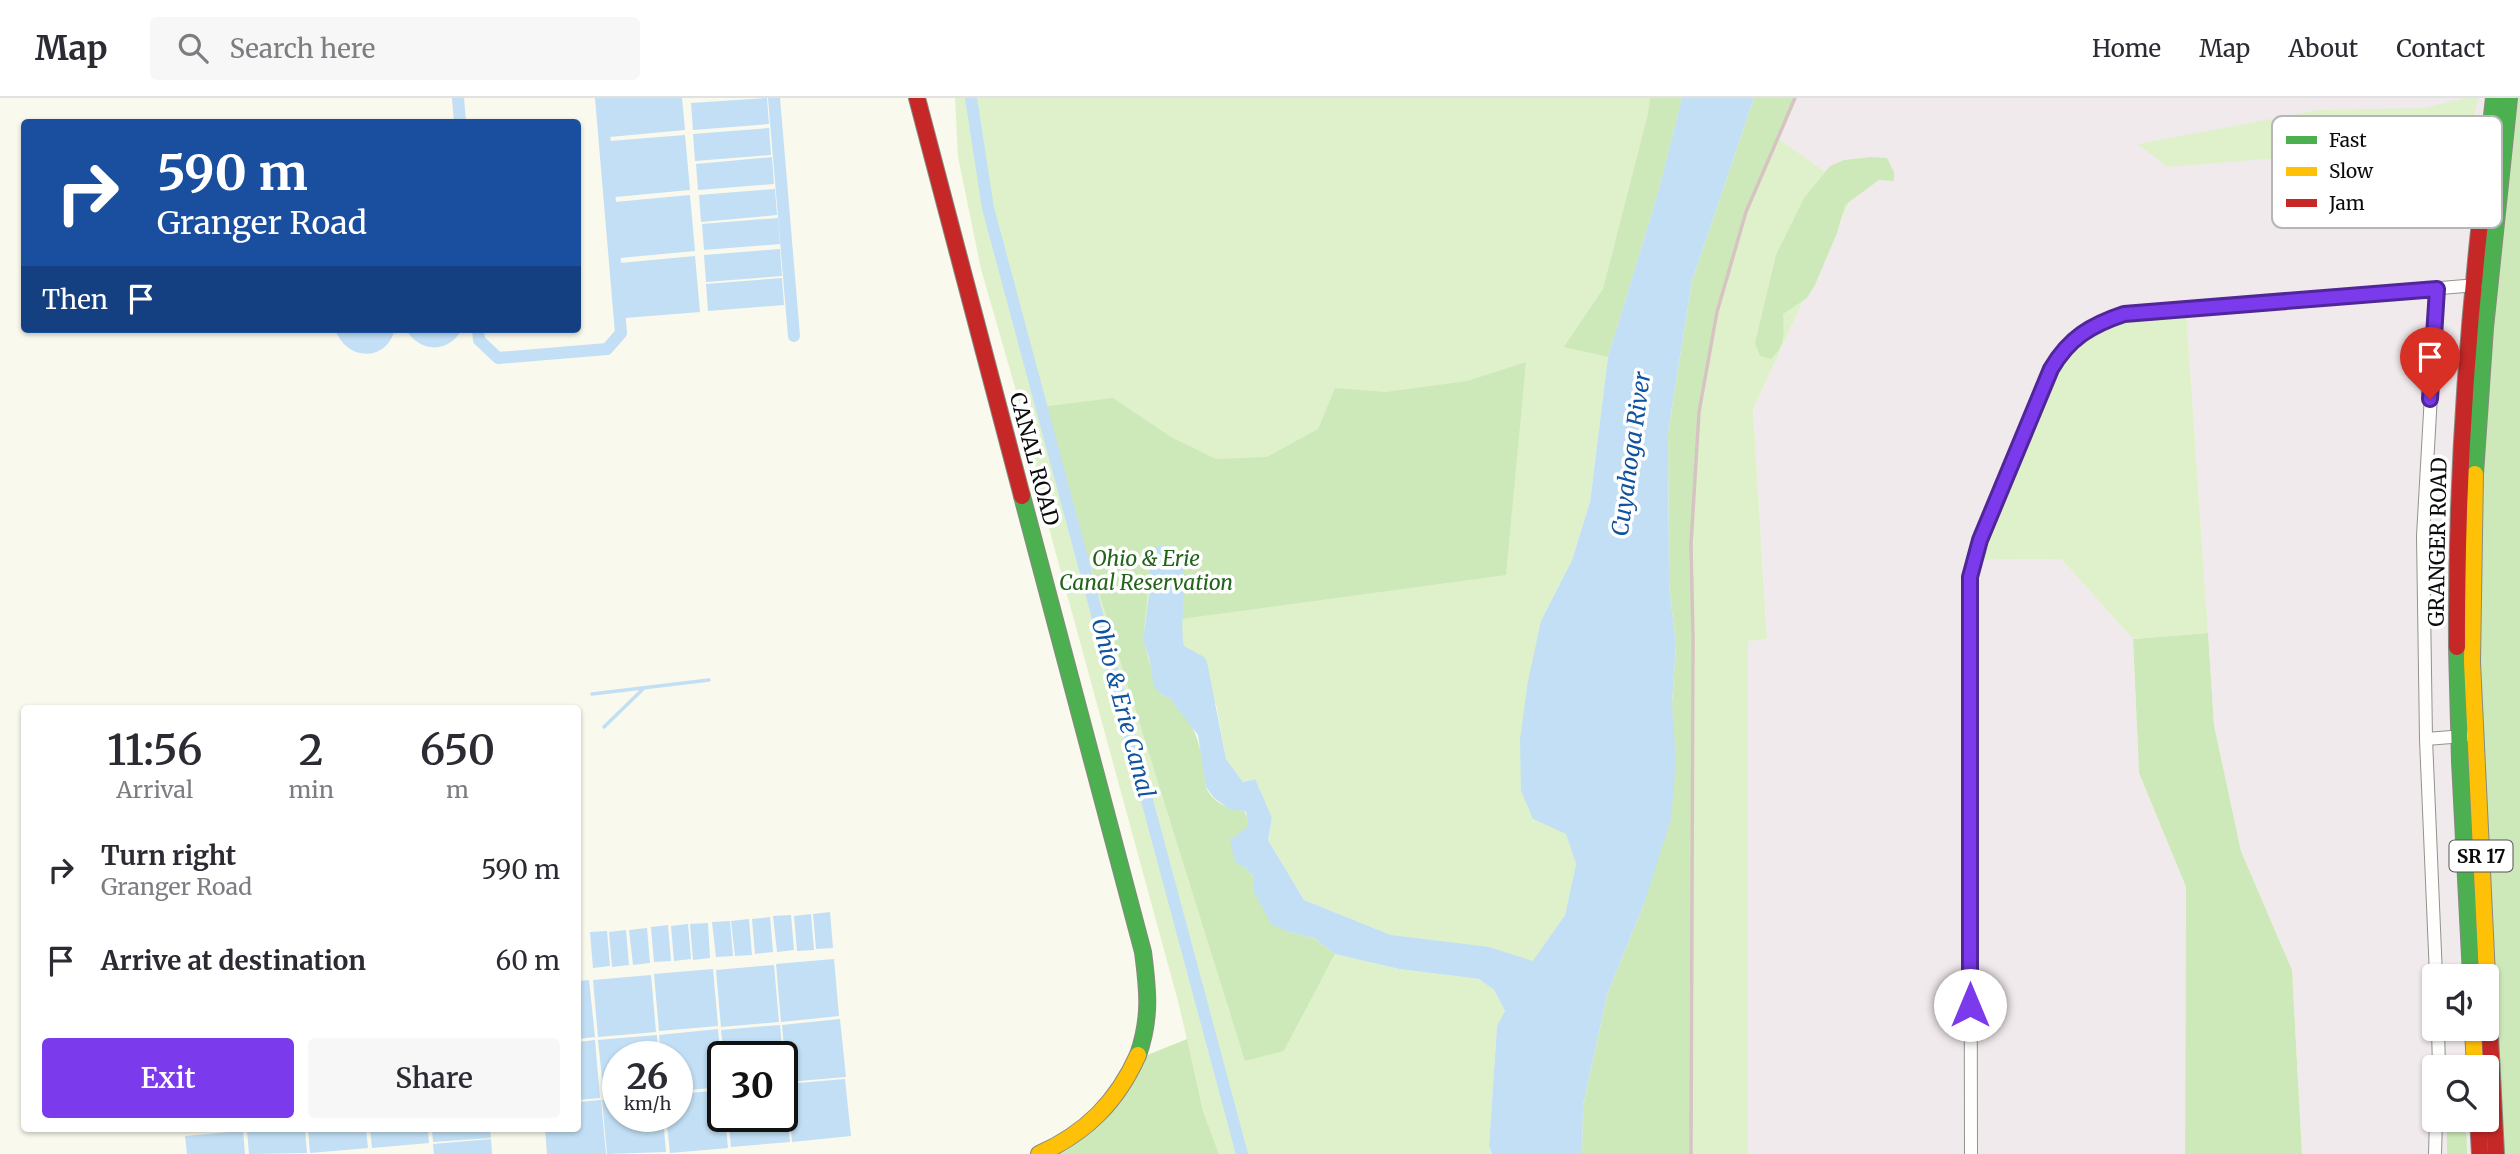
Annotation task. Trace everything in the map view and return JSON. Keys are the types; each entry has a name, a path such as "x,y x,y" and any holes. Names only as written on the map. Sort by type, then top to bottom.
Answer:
{"main road":[{"name":"CANAL ROAD","path":"918,98 1143,951 1149,1005 1145,1032 1130,1072 1111,1104 1088,1129 1039,1154"},
{"name":"GRANGER ROAD","path":"2493,116 2494,98"},
{"name":"GRANGER ROAD","path":"2502,148 2510,98"},
{"name":"GRANGER ROAD","path":"2480,285 2484,228"},
{"name":"GRANGER ROAD","path":"2486,964 2456,592 2461,422 2489,228"},
{"name":"GRANGER ROAD","path":"2467,736 2471,964"},
{"name":"GRANGER ROAD","path":"2490,1041 2496,1154"},
{"path":"2479,1132 2480,1154"}],"street":[{"path":"1971,1154 1970,577 1980,540 2051,369 2062,351 2077,337 2096,324 2124,314 2480,285"},
{"name":"GRANGER ROAD","path":"2435,964 2426,739 2423,536 2437,289"},
{"path":"2426,739 2467,736"},
{"path":"2435,1154 2436,1132"}],"shaded area":[{"path":"1795,98 2494,98 2494,116 2272,116 2272,228 2491,228 2471,964 2422,964 2422,1041 2474,1041 2474,1055 2422,1055 2422,1132 2479,1132 2480,1154 2302,1154 2292,970 2241,851 2214,725 2186,310 1975,560 2061,559 2133,639 2139,773 2186,887 2185,1154 1748,1154 1748,640 1767,639 1753,409 1854,194 1778,138"}],"green space":[{"name":"Ohio & Erie Canal Reservation","path":"955,98 1682,98 1658,193 1608,357 1590,502 1572,560 1541,621 1533,819 1566,833 1576,864 1565,915 1533,962 1391,935 1304,900 1268,840 1272,818 1254,779 1243,782 1226,759 1216,704 1151,652 1254,1058 1284,1051 1335,954 1399,969 1479,979 1494,990 1505,1011 1497,1027 1489,1146 1492,1154 1219,1154 1203,1111 1179,1005 1050,532 1026,426 981,269 958,157"},
{"path":"1650,98 1682,98 1658,193 1608,357 1564,347 1603,289"},
{"path":"1754,98 1795,98 1746,212 1717,312 1699,412 1691,544 1691,1154 1582,1154 1583,1106 1607,995 1644,904 1672,703 1676,645 1669,586 1668,432 1692,281"},
{"path":"2465,98 2478,98 2474,116 2287,116 2319,110 2423,108"},
{"path":"2509,98 2520,98 2520,1154 2496,1154 2495,1132 2499,1132 2499,1055 2492,1055 2491,1041 2499,1041 2499,964 2488,964 2472,617 2500,228 2502,228"},
{"path":"2272,119 2272,159 2167,167 2138,144"},
{"path":"1778,138 1854,193 1753,409 1767,639 1748,641 1748,1154 1691,1154 1691,544 1699,412 1717,312 1746,212"},
{"path":"1887,158 1894,172 1894,181 1879,180 1845,205 1837,233 1815,285 1807,298 1783,314 1782,344 1771,359 1760,356 1755,343 1776,255 1804,198 1830,166 1844,160"},
{"path":"2186,309 2208,633 2133,639 2061,559 1975,560 2051,369 2096,324"},
{"name":"Ohio & Erie Canal Reservation","path":"1526,362 1506,575 1181,619 1184,573 1148,576 1144,637 1153,674 1161,694 1179,707 1192,726 1209,793 1222,805 1245,811 1249,827 1240,835 1244,867 1254,877 1254,892 1289,932 1314,938 1335,954 1284,1051 1245,1061 1041,407 1113,398 1171,437 1216,459 1267,457 1318,429 1335,388 1386,392 1467,381"},
{"path":"2208,633 2214,725 2241,851 2292,970 2302,1154 2185,1154 2186,887 2139,773 2133,639"},
{"path":"1187,1039 1203,1111 1219,1154 1039,1154 1088,1128 1135,1060"},
{"path":"2447,1132 2466,1132 2467,1154 2447,1154"}],"water":[{"path":"606,98 682,98 685,130 610,137"},
{"path":"767,98 769,124 693,130 691,103"},
{"name":"Cuyahoga River","path":"1682,98 1754,98 1692,281 1668,432 1669,586 1676,645 1672,703 1676,762 1671,819 1644,904 1607,995 1583,1106 1582,1154 1492,1154 1489,1146 1497,1026 1505,1011 1494,990 1479,979 1399,969 1335,954 1314,938 1271,924 1254,892 1254,877 1235,862 1230,840 1248,827 1246,811 1231,810 1214,798 1206,787 1198,735 1170,699 1154,687 1143,640 1150,561 1158,546 1175,546 1180,554 1184,578 1184,646 1204,657 1207,662 1226,759 1243,782 1255,779 1272,818 1268,840 1304,900 1391,935 1489,947 1533,961 1565,915 1576,864 1566,834 1533,819 1521,791 1520,739 1528,681 1541,621 1572,560 1590,502 1608,357 1658,193"},
{"path":"769,128 771,155 695,161 693,134"},
{"path":"685,135 690,190 615,197 610,141"},
{"path":"772,157 774,184 698,190 696,164"},
{"path":"775,189 777,215 701,222 699,195"},
{"path":"690,195 695,251 620,258 615,202"},
{"path":"778,218 780,244 704,250 702,224"},
{"path":"780,249 782,276 706,282 704,255"},
{"path":"695,256 700,312 625,318 620,263"},
{"path":"782,278 784,305 708,311 706,284"},
{"path":"337,333 393,333 383,348 366,354 356,352 340,340"},
{"path":"409,333 459,333 450,343 434,347 418,343"},
{"path":"830,912 833,948 816,949 813,914"},
{"path":"811,914 814,950 797,951 794,916"},
{"path":"791,915 794,950 777,952 773,916"},
{"path":"770,917 773,952 755,954 752,919"},
{"path":"749,919 752,955 735,956 731,921"},
{"path":"730,921 733,956 716,957 712,922"},
{"path":"708,923 710,958 693,960 690,924"},
{"path":"688,924 691,959 674,961 671,926"},
{"path":"668,925 671,961 654,962 651,927"},
{"path":"647,928 650,963 633,965 629,930"},
{"path":"626,930 629,965 612,967 609,932"},
{"path":"607,931 610,966 593,968 590,932"},
{"path":"834,959 839,1016 781,1022 776,964"},
{"path":"774,965 779,1022 721,1027 716,970"},
{"path":"713,969 718,1026 659,1031 654,974"},
{"path":"651,975 656,1032 598,1037 593,980"},
{"path":"589,980 595,1037 581,1039 581,981"},
{"path":"840,1019 846,1077 798,1081 798,1041 783,1041 782,1025"},
{"path":"780,1025 781,1041 722,1041 721,1030"},
{"path":"718,1029 719,1041 707,1041 707,1088 693,1090 693,1041 660,1041 659,1035"},
{"path":"657,1035 658,1041 602,1041 602,1079 598,1040"},
{"path":"595,1040 600,1098 581,1100 581,1042"},
{"path":"845,1079 851,1136 792,1142 791,1132 798,1132 798,1083"},
{"path":"707,1091 707,1132 726,1132 728,1148 670,1153 668,1132 693,1132 693,1093"},
{"path":"601,1100 606,1154 547,1154 545,1132 581,1132 581,1102"},
{"path":"243,1132 245,1154 187,1154 185,1136"},
{"path":"247,1132 305,1132 307,1153 249,1154"},
{"path":"308,1132 366,1132 368,1148 310,1153"},
{"path":"370,1132 428,1132 429,1143 372,1148"},
{"path":"432,1132 490,1132 491,1138 433,1142"},
{"path":"605,1132 664,1132 666,1152 607,1154"},
{"path":"730,1132 789,1132 790,1142 731,1147"},
{"path":"491,1139 492,1154 434,1154 433,1144"}],"waterway":[{"path":"458,98 460,119"},
{"path":"478,333 479,340 498,358 607,349 621,333 601,98"},
{"path":"774,98 794,336"},
{"name":"Ohio & Erie Canal","path":"971,98 988,208 1242,1154"},
{"path":"592,694 709,680"},
{"path":"604,727 643,689"}],"railway":[{"path":"1691,1154 1691,544 1699,412 1717,312 1746,212 1795,98"}],"traffic: fast":[{"path":"2492,116 2494,98"},
{"path":"2502,165 2509,98"},
{"path":"2475,474 2485,328 2495,228"},
{"path":"1022,496 1143,952 1147,1004 1145,1029 1138,1055"},
{"path":"2457,647 2470,964"}],"traffic: slow":[{"path":"2475,474 2472,662 2486,964"},
{"path":"2474,1041 2474,1055"},
{"path":"1039,1154 1071,1136 1098,1114 1120,1087 1138,1055"}],"traffic: jam":[{"path":"917,98 1022,496"},
{"path":"2457,647 2463,429 2479,228"},
{"path":"2490,1041 2496,1154"},
{"path":"2479,1132 2480,1154"}],"route":[{"path":"1970,1005 1970,577 1980,540 2051,369 2062,351 2096,324 2124,314 2437,289 2430,399"}]}
